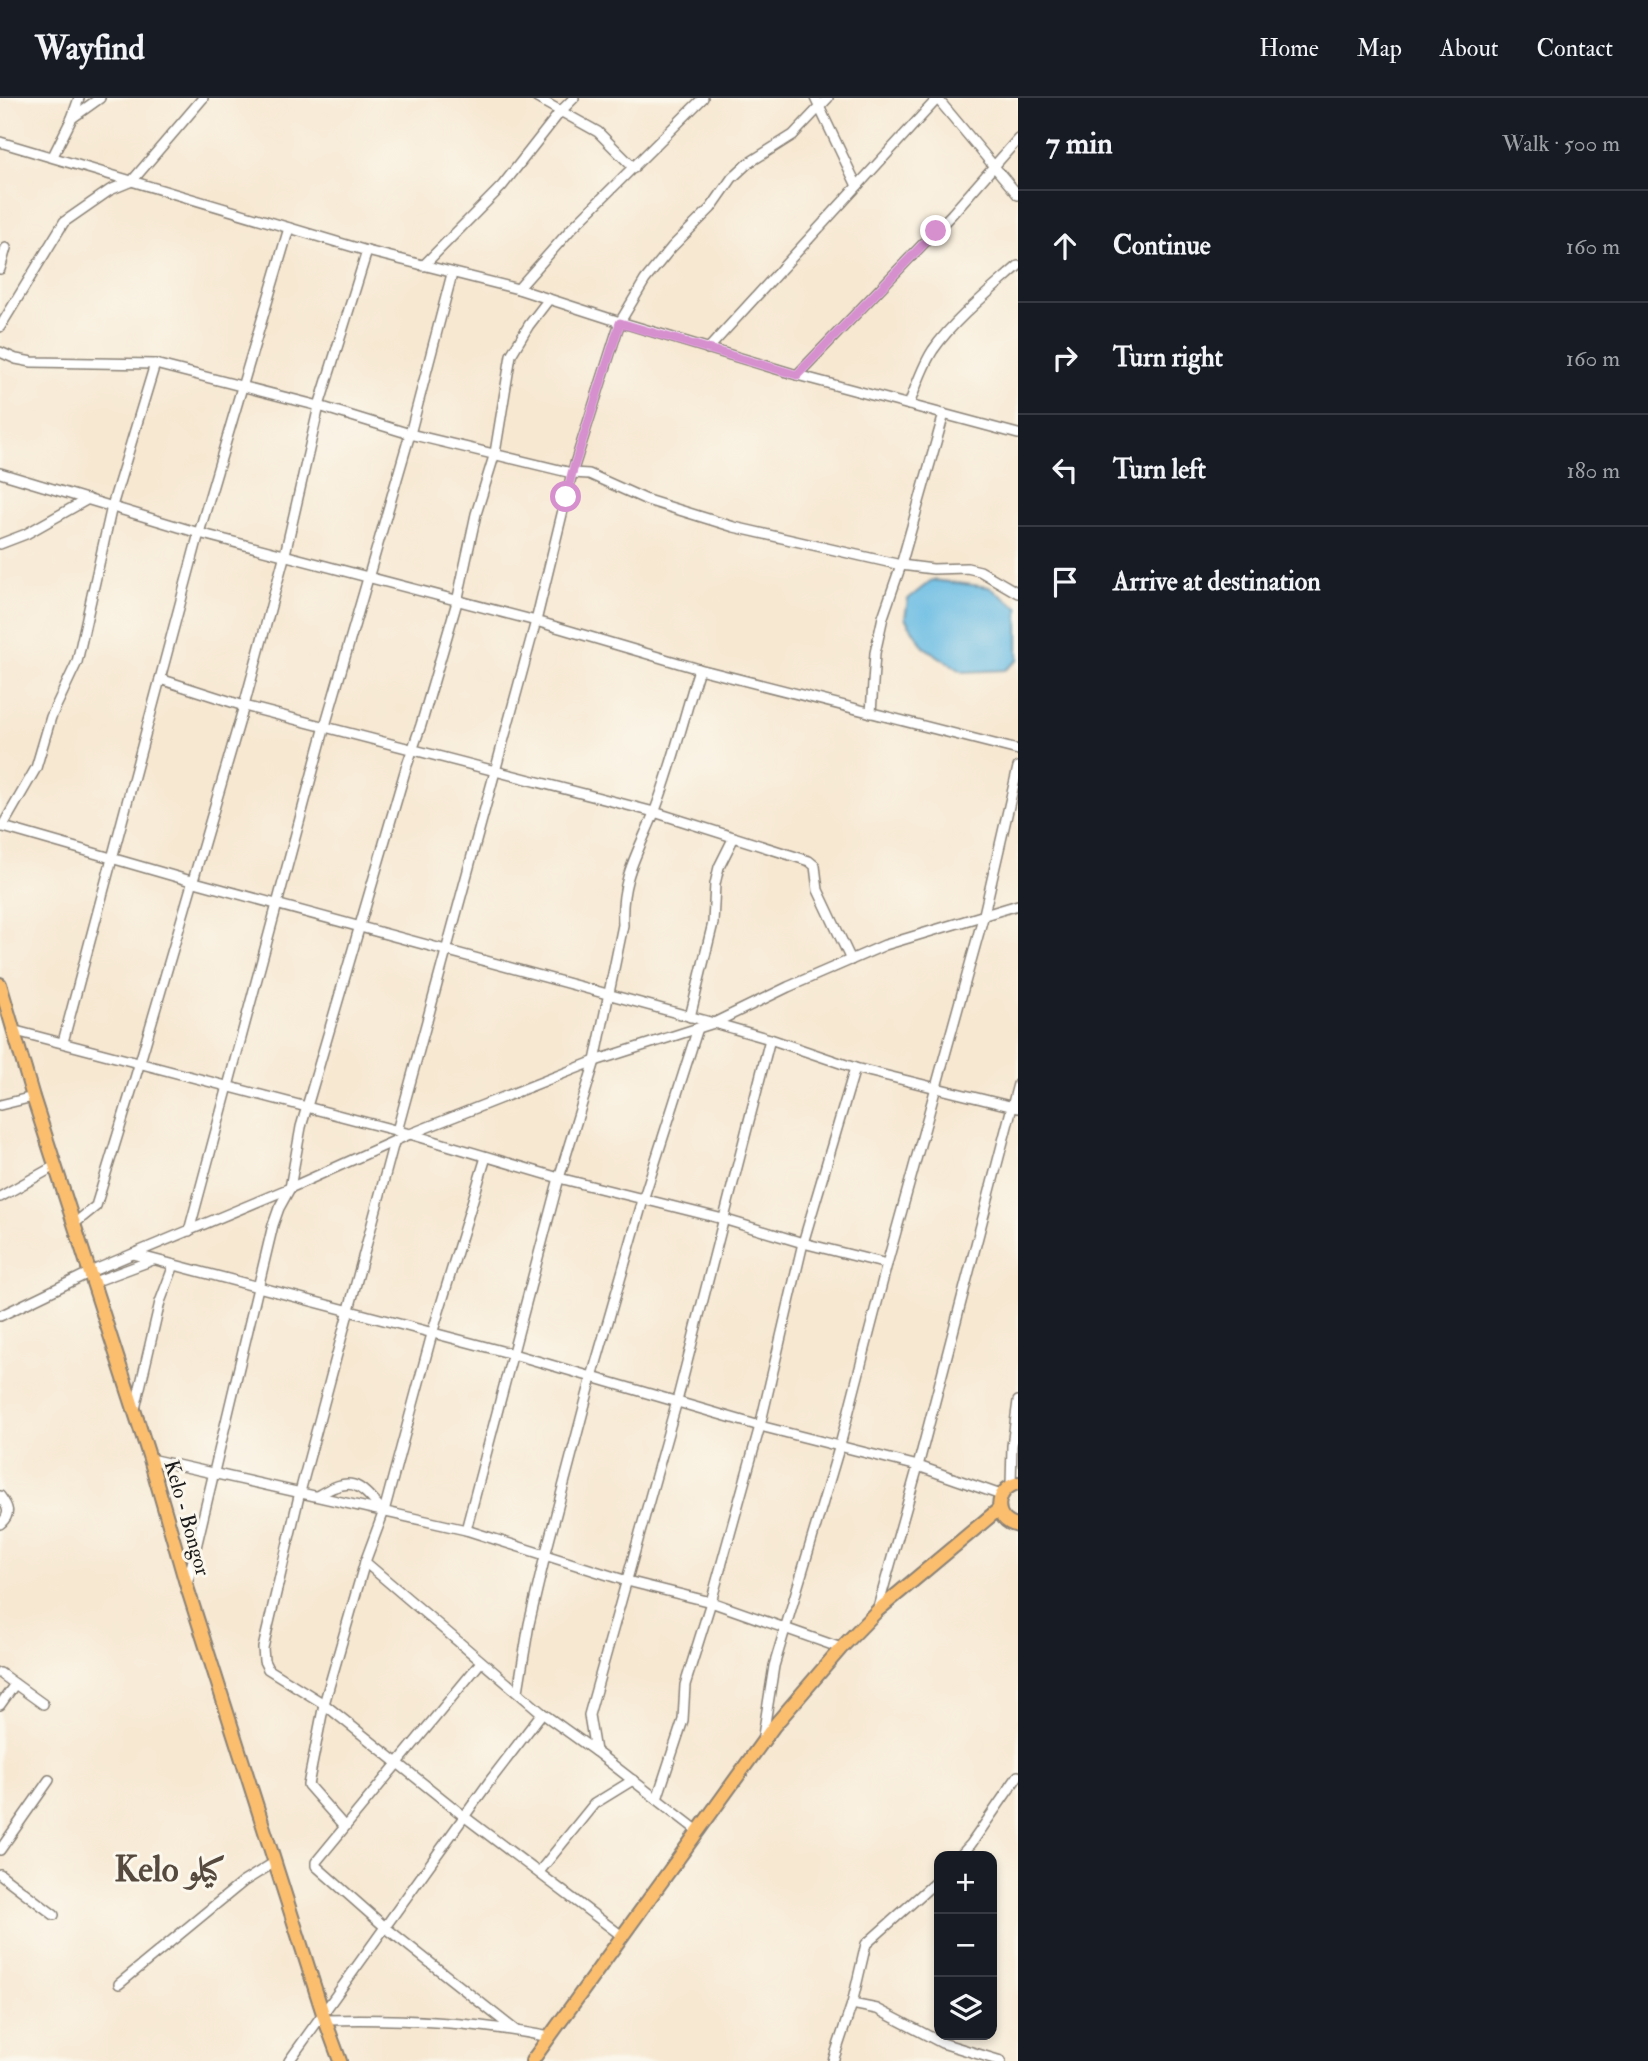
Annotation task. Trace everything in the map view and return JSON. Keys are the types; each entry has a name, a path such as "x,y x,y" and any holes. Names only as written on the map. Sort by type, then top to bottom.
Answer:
{"highway":[{"name":"Kelo - Bongor","path":"0,984 33,1097 150,1459 187,1587 340,2061"},
{"path":"532,2061 761,1744 841,1648 877,1611 999,1509 1001,1495 1015,1484"},
{"path":"973,1532 1012,1524 999,1509"}],"street":[{"path":"53,156 79,98"},
{"path":"72,118 100,98"},
{"path":"0,327 64,222 110,190 132,181 203,98"},
{"path":"537,98 598,132 634,168"},
{"path":"423,266 502,186 574,98"},
{"path":"518,289 572,228 688,116 703,98"},
{"path":"397,1130 536,621 572,473 620,323 645,280 672,247 711,208 732,178 747,164 793,135 817,103 828,98"},
{"path":"708,349 938,98 1018,195"},
{"path":"817,103 857,186"},
{"path":"797,375 936,231 1018,139"},
{"path":"0,142 367,251 518,289 620,323 797,375 1018,433"},
{"path":"63,1042 199,533 289,228"},
{"path":"0,269 6,248"},
{"path":"75,1223 96,1206 140,1062 244,706 285,554 319,406 367,251"},
{"path":"909,405 920,373 934,348 1018,266"},
{"path":"189,1231 325,726 410,434 452,274"},
{"path":"187,1587 273,1225 290,1188 296,1146 307,1107 457,602 477,514 495,453 510,355 549,299"},
{"path":"0,352 32,362 155,363 319,406 410,434 572,473 589,474 647,500 734,527 901,565 980,570 1018,593"},
{"path":"155,363 112,506 77,662 51,716 36,768 1,827 714,1023 855,1068 1015,1107"},
{"path":"872,713 875,653 883,617 901,565 944,414"},
{"path":"0,473 199,533 536,621 699,669 1018,750"},
{"path":"0,544 26,534 88,499"},
{"path":"466,1530 559,1178 595,1062 623,925 624,888 636,850 654,812 699,669"},
{"path":"160,679 244,706 654,812 808,861 815,866 818,890 851,960"},
{"path":"761,1744 774,1666 839,1445 984,914 1018,766"},
{"path":"690,1017 713,923 715,884 719,867 734,837"},
{"path":"93,1277 133,1254 410,1134 595,1062 714,1023 885,945 1018,905"},
{"path":"518,1691 529,1624 545,1556 592,1377 643,1200 698,1028"},
{"path":"12,1030 397,1130 559,1178 887,1264"},
{"path":"595,1751 589,1715 677,1401 770,1039"},
{"path":"657,1798 683,1720 685,1685 760,1426 803,1243 855,1068"},
{"path":"877,1611 1015,1107 1018,1084"},
{"path":"0,1105 33,1097"},
{"path":"394,1142 300,1492 263,1648 264,1661 268,1669 324,1703 397,1765 622,1936"},
{"path":"344,1826 308,1786 324,1703 365,1562 384,1511 432,1334 486,1157"},
{"path":"0,1197 55,1166"},
{"path":"133,1254 513,1354 760,1426 918,1466 1001,1495"},
{"path":"0,1316 93,1277 155,1259"},
{"path":"134,1411 160,1303 174,1265"},
{"path":"1015,1484 1017,1406"},
{"path":"150,1459 466,1530 627,1581 711,1602 841,1648"},
{"path":"317,1496 332,1487 350,1484 362,1488 384,1511"},
{"path":"0,1496 8,1509 8,1515 0,1524"},
{"path":"365,1562 542,1713 698,1831"},
{"path":"481,1662 344,1826 316,1862 316,1867 385,1927 516,2030"},
{"path":"0,1673 43,1704"},
{"path":"0,1704 15,1684"},
{"path":"289,2061 324,2016 489,1782 542,1713"},
{"path":"964,1851 1018,1776"},
{"path":"0,1850 49,1780"},
{"path":"539,1872 594,1804 634,1780"},
{"path":"119,1984 243,1882 275,1862"},
{"path":"0,1874 54,1914"},
{"path":"833,2061 852,2004 866,1944 934,1883"},
{"path":"852,2004 877,2009 950,2047 1001,2061"},
{"path":"324,2016 516,2030 550,2037"}],"water":[{"path":"932,580 989,587 1018,607 1018,660 1005,670 963,672 924,647 905,618 908,599"}],"district":[{"name":"Kelo كيلو","path":"170,1870"}],"route":[{"path":"566,497 620,323 797,375 936,231"}]}
